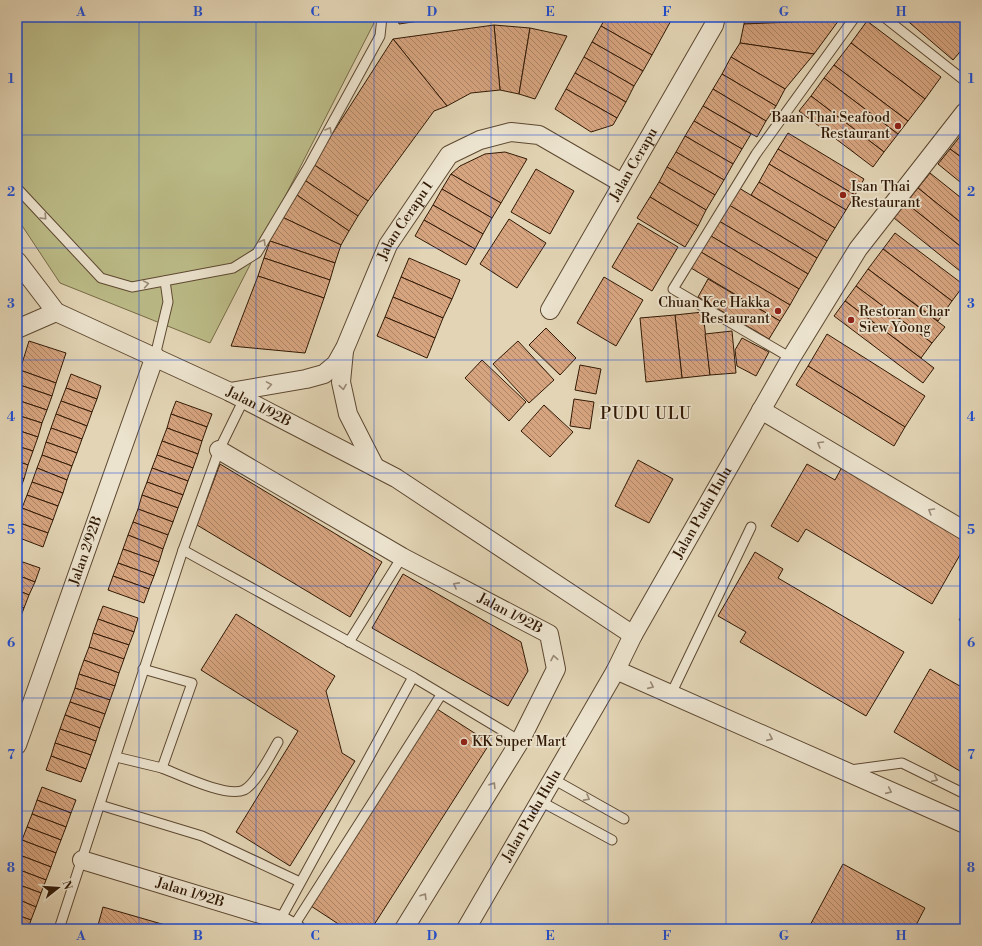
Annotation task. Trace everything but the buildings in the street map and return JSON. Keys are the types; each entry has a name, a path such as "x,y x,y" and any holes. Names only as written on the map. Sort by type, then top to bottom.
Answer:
{"street":[{"name":"Jalan Cerapu","path":"550,310 714,24 716,17"},
{"name":"Jalan Pudu Hulu","path":"466,929 616,670 633,635 791,358 858,249 965,112"},
{"name":"Jalan Cerapu 1","path":"237,395 324,374 336,364 345,348 388,245 448,155 480,140 511,132 539,135 622,183"},
{"name":"Jalan 1/92B","path":"17,261 56,312 155,356 237,395 396,478 633,635"},
{"path":"17,330 56,312"},
{"path":"345,348 341,382 348,414 375,467"},
{"name":"Jalan 2/92B","path":"17,745 155,356"},
{"path":"761,410 965,531"},
{"name":"Jalan 1/92B","path":"219,450 402,557 549,634 556,670 520,741 404,929"},
{"path":"616,670 965,824"},
{"name":"Jalan 1/92B","path":"82,860 290,925"}],"lane":[{"path":"17,188 102,278 132,287 233,268 257,253 310,164 380,36 382,17"},
{"path":"791,358 672,290 756,154 855,17"},
{"path":"884,17 965,81"},
{"path":"155,356 168,302 165,281"},
{"path":"59,929 116,757 143,669 237,395"},
{"path":"671,694 751,527"},
{"path":"183,550 413,677 520,741"},
{"path":"349,642 402,557"},
{"path":"143,669 192,683 162,768"},
{"path":"290,925 300,882 413,677"},
{"path":"290,925 441,694"},
{"path":"116,757 162,768 219,790 232,792 244,790 252,783 278,742"},
{"path":"844,771 902,763 965,794"},
{"path":"553,780 624,819"},
{"path":"540,801 612,840"},
{"path":"100,805 202,836 300,882"}],"green space":[{"path":"17,17 373,17 374,23 210,343 60,283 17,218"}],"place":[{"name":"Baan Thai Seafood Restaurant","path":"898,126"},
{"name":"Isan Thai Restaurant","path":"843,195"},
{"name":"Chuan Kee Hakka Restaurant","path":"778,311"},
{"name":"Restoran Char Siew Yoong","path":"851,320"},
{"name":"KK Super Mart","path":"464,742"}],"district":[{"name":"PUDU ULU","path":"646,414"}]}
